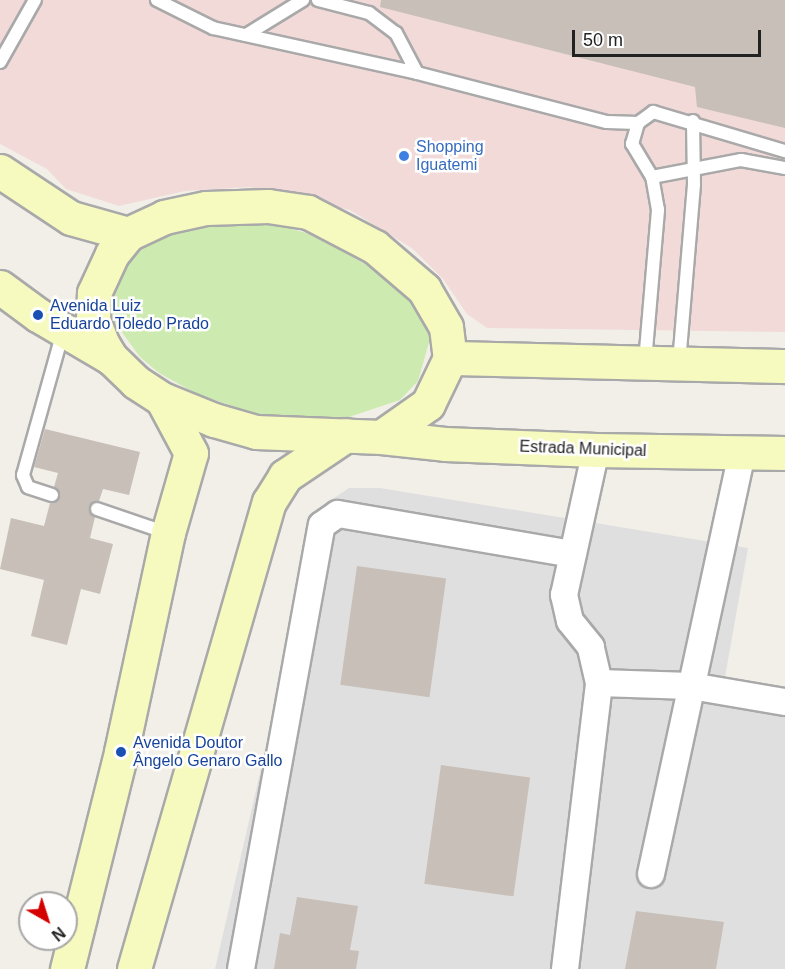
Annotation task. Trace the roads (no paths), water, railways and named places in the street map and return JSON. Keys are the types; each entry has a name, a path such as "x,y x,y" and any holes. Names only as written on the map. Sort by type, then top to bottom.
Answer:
{"main road":[{"path":"0,171 71,218 128,234"},
{"path":"111,358 93,320 94,293 112,254 128,234 164,217 206,208 268,206 308,212 375,247 424,289 446,327 450,358 428,404 381,437"},
{"path":"0,287 63,330 111,358"},
{"name":"Estrada Municipal","path":"111,358 136,382 162,399 214,420 256,432 381,437 445,444 596,450 785,453"},
{"path":"450,358 785,366"},
{"path":"68,969 122,752 168,533 191,453 162,399"},
{"path":"134,969 269,502 285,476 346,435"}],"street":[{"path":"565,969 599,683 591,647 570,621 564,595 596,450"},
{"path":"651,874 742,453"},
{"path":"241,969 322,525 338,514 573,554"},
{"path":"599,683 691,686 785,702"}],"lane":[{"path":"0,62 35,0"},
{"path":"157,0 213,28 417,73 607,122 638,123"},
{"path":"318,0 369,13 396,33 417,73"},
{"path":"246,35 299,1"},
{"path":"645,363 658,210 652,177 632,144 638,123 653,112 693,121 785,151"},
{"path":"679,364 694,170 693,121"},
{"path":"652,177 741,160 785,168"},
{"path":"52,495 28,487 23,475 63,330"},
{"path":"97,509 168,533"}],"place":[{"name":"Shopping Iguatemi","path":"404,156"},
{"name":"Avenida Luiz Eduardo Toledo Prado","path":"38,315"},
{"name":"Avenida Doutor Ângelo Genaro Gallo","path":"121,752"}]}
